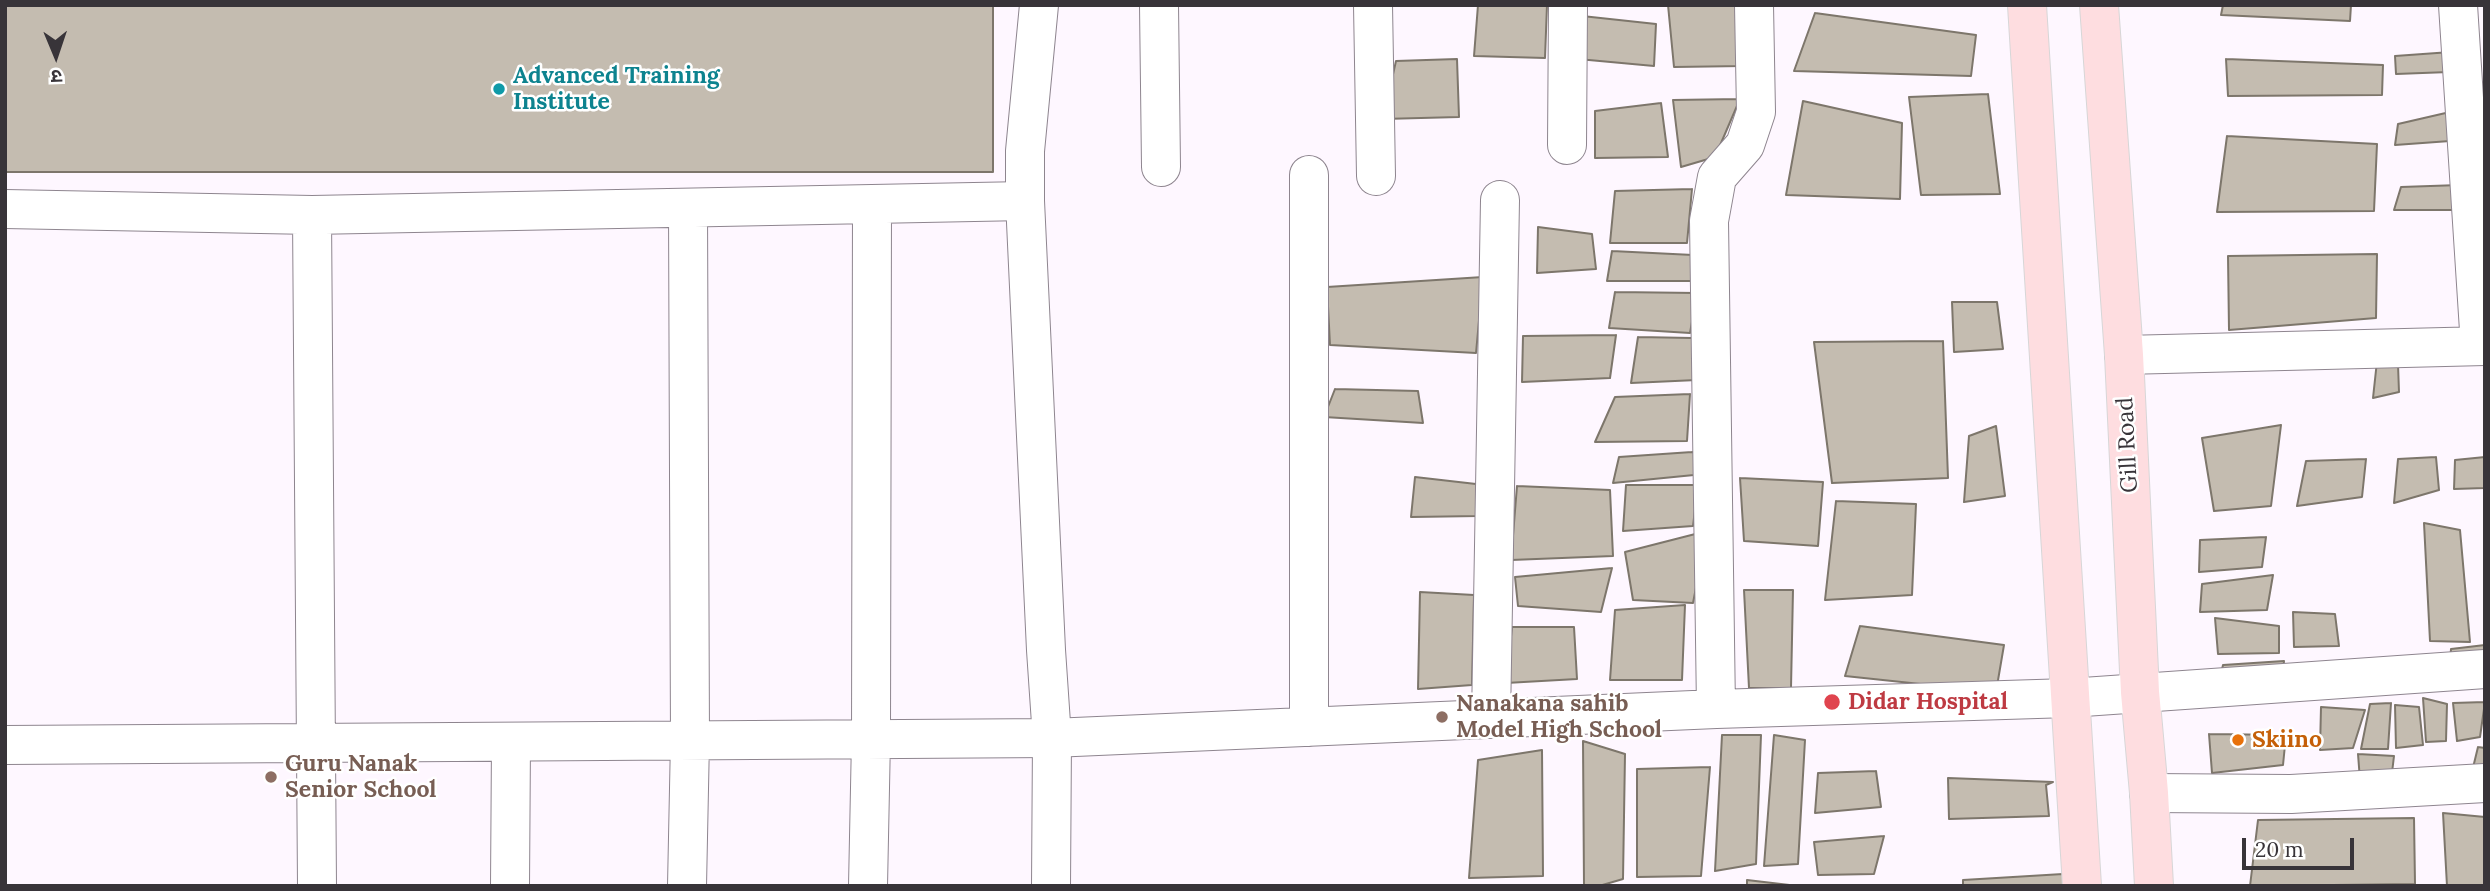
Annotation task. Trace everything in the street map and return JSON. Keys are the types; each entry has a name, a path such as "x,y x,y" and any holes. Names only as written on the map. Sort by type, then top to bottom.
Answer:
{"main road":[{"path":"2027,5 2082,886"},
{"name":"Gill Road","path":"2099,5 2124,355 2140,692 2154,886"}],"street":[{"path":"1039,5 1025,151 1025,201 1052,738 1051,886"},
{"path":"1159,5 1161,167"},
{"path":"1373,5 1376,176"},
{"path":"1567,5 1567,145"},
{"path":"1716,709 1709,221 1717,177 1745,145 1756,112 1754,5"},
{"path":"2124,355 2482,346 2458,5"},
{"path":"1308,727 1309,175"},
{"path":"1491,719 1500,200"},
{"path":"5,209 312,215 1025,201"},
{"path":"868,886 871,739 872,204"},
{"path":"687,886 690,740 688,208"},
{"path":"312,215 317,886"},
{"path":"5,746 1052,738 1716,709 2069,698 2485,669"},
{"path":"510,886 511,742"},
{"path":"2149,793 2291,794 2485,783"}],"building":[{"name":"Advanced Training Institute","path":"5,5 993,5 993,172 5,172"},
{"path":"1478,5 1547,5 1545,58 1474,56"},
{"path":"1668,5 1738,5 1743,66 1674,67"},
{"path":"2223,5 2351,5 2350,21 2221,15"},
{"path":"1815,13 1976,35 1971,76 1794,71"},
{"path":"1582,16 1656,24 1654,66 1578,59"},
{"path":"2451,52 2449,72 2396,74 2395,56"},
{"path":"1457,59 1459,117 1383,119 1396,61"},
{"path":"2226,59 2383,65 2382,95 2228,96"},
{"path":"1988,94 2000,194 1921,195 1909,97"},
{"path":"1740,99 1715,157 1681,167 1673,100"},
{"path":"1803,101 1902,123 1900,199 1786,195"},
{"path":"1661,103 1668,157 1595,158 1595,111"},
{"path":"2450,112 2450,141 2395,145 2398,124"},
{"path":"2227,136 2377,144 2374,211 2217,212"},
{"path":"2460,185 2455,210 2394,210 2401,187"},
{"path":"1692,189 1687,243 1610,243 1615,191"},
{"path":"1538,227 1592,234 1596,269 1537,273"},
{"path":"1612,251 1693,255 1691,281 1607,281"},
{"path":"2377,254 2376,318 2229,330 2228,256"},
{"path":"1483,277 1476,353 1330,345 1327,287"},
{"path":"1615,292 1697,293 1690,333 1609,328"},
{"path":"1952,302 1997,302 2003,349 1954,352"},
{"path":"1616,335 1610,378 1522,382 1523,336"},
{"path":"1638,337 1692,338 1697,380 1631,383"},
{"path":"1943,341 1948,478 1832,483 1814,342"},
{"path":"2377,361 2398,364 2399,392 2373,398"},
{"path":"1335,389 1418,391 1423,423 1324,417"},
{"path":"1690,394 1687,441 1595,442 1615,397"},
{"path":"2281,425 2271,506 2214,511 2202,438"},
{"path":"1996,426 2005,496 1964,502 1969,436"},
{"path":"1692,452 1698,454 1694,475 1613,483 1619,457"},
{"path":"2436,457 2439,490 2394,503 2398,459"},
{"path":"2485,457 2485,488 2454,489 2455,460"},
{"path":"2366,459 2362,497 2297,506 2306,461"},
{"path":"1415,477 1476,484 1479,516 1411,517"},
{"path":"1740,478 1823,482 1818,546 1744,541"},
{"path":"1626,485 1698,485 1693,526 1623,531"},
{"path":"1517,486 1610,490 1613,556 1511,560"},
{"path":"1836,501 1916,504 1912,595 1825,600"},
{"path":"2424,523 2460,530 2470,642 2430,641"},
{"path":"1707,531 1693,603 1633,600 1625,552"},
{"path":"2266,537 2262,567 2199,572 2200,540"},
{"path":"1612,568 1601,612 1518,606 1515,577"},
{"path":"2273,575 2267,610 2200,612 2202,584"},
{"path":"1744,590 1793,590 1791,688 1749,688"},
{"path":"1420,592 1474,595 1472,685 1418,689"},
{"path":"1685,605 1682,680 1610,680 1615,610"},
{"path":"2293,612 2335,614 2339,646 2294,647"},
{"path":"2215,618 2279,626 2279,653 2218,654"},
{"path":"1860,626 2004,645 1996,692 1845,676"},
{"path":"1512,627 1574,627 1577,679 1506,683"},
{"path":"2485,645 2485,659 2450,662 2451,649"},
{"path":"2284,661 2283,675 2220,678 2223,665"},
{"path":"2423,698 2447,704 2446,741 2426,742"},
{"path":"2485,702 2480,737 2457,741 2453,703"},
{"path":"2391,703 2388,749 2361,749 2370,704"},
{"path":"2395,705 2419,707 2423,745 2396,748"},
{"path":"2321,707 2365,710 2353,748 2320,750"},
{"path":"2209,734 2286,735 2283,765 2212,773"},
{"path":"1722,735 1761,735 1756,864 1715,871"},
{"path":"1774,735 1805,740 1798,864 1764,866"},
{"path":"1583,741 1625,754 1623,879 1599,886 1584,886"},
{"path":"2478,747 2485,748 2485,775 2471,776"},
{"path":"1542,750 1543,876 1469,878 1478,760"},
{"path":"2358,754 2394,756 2391,781 2360,780"},
{"path":"1710,767 1701,876 1637,877 1637,769"},
{"path":"1876,771 1881,807 1815,813 1818,773"},
{"path":"1948,778 2053,782 2046,785 2049,816 1949,819"},
{"path":"2443,813 2485,817 2485,886 2447,886"},
{"path":"2414,818 2415,884 2250,886 2258,820"},
{"path":"1884,836 1874,874 1818,875 1814,842"},
{"path":"2063,874 2063,886 1963,886 1963,880"},
{"path":"1747,880 1798,886 1747,886"}],"place":[{"name":"Advanced Training Institute","path":"499,89"},
{"name":"Didar Hospital","path":"1832,702"},
{"name":"Nanakana sahib Model High School","path":"1442,717"},
{"name":"Skiino","path":"2238,740"},
{"name":"Guru Nanak Senior School","path":"271,777"}]}
